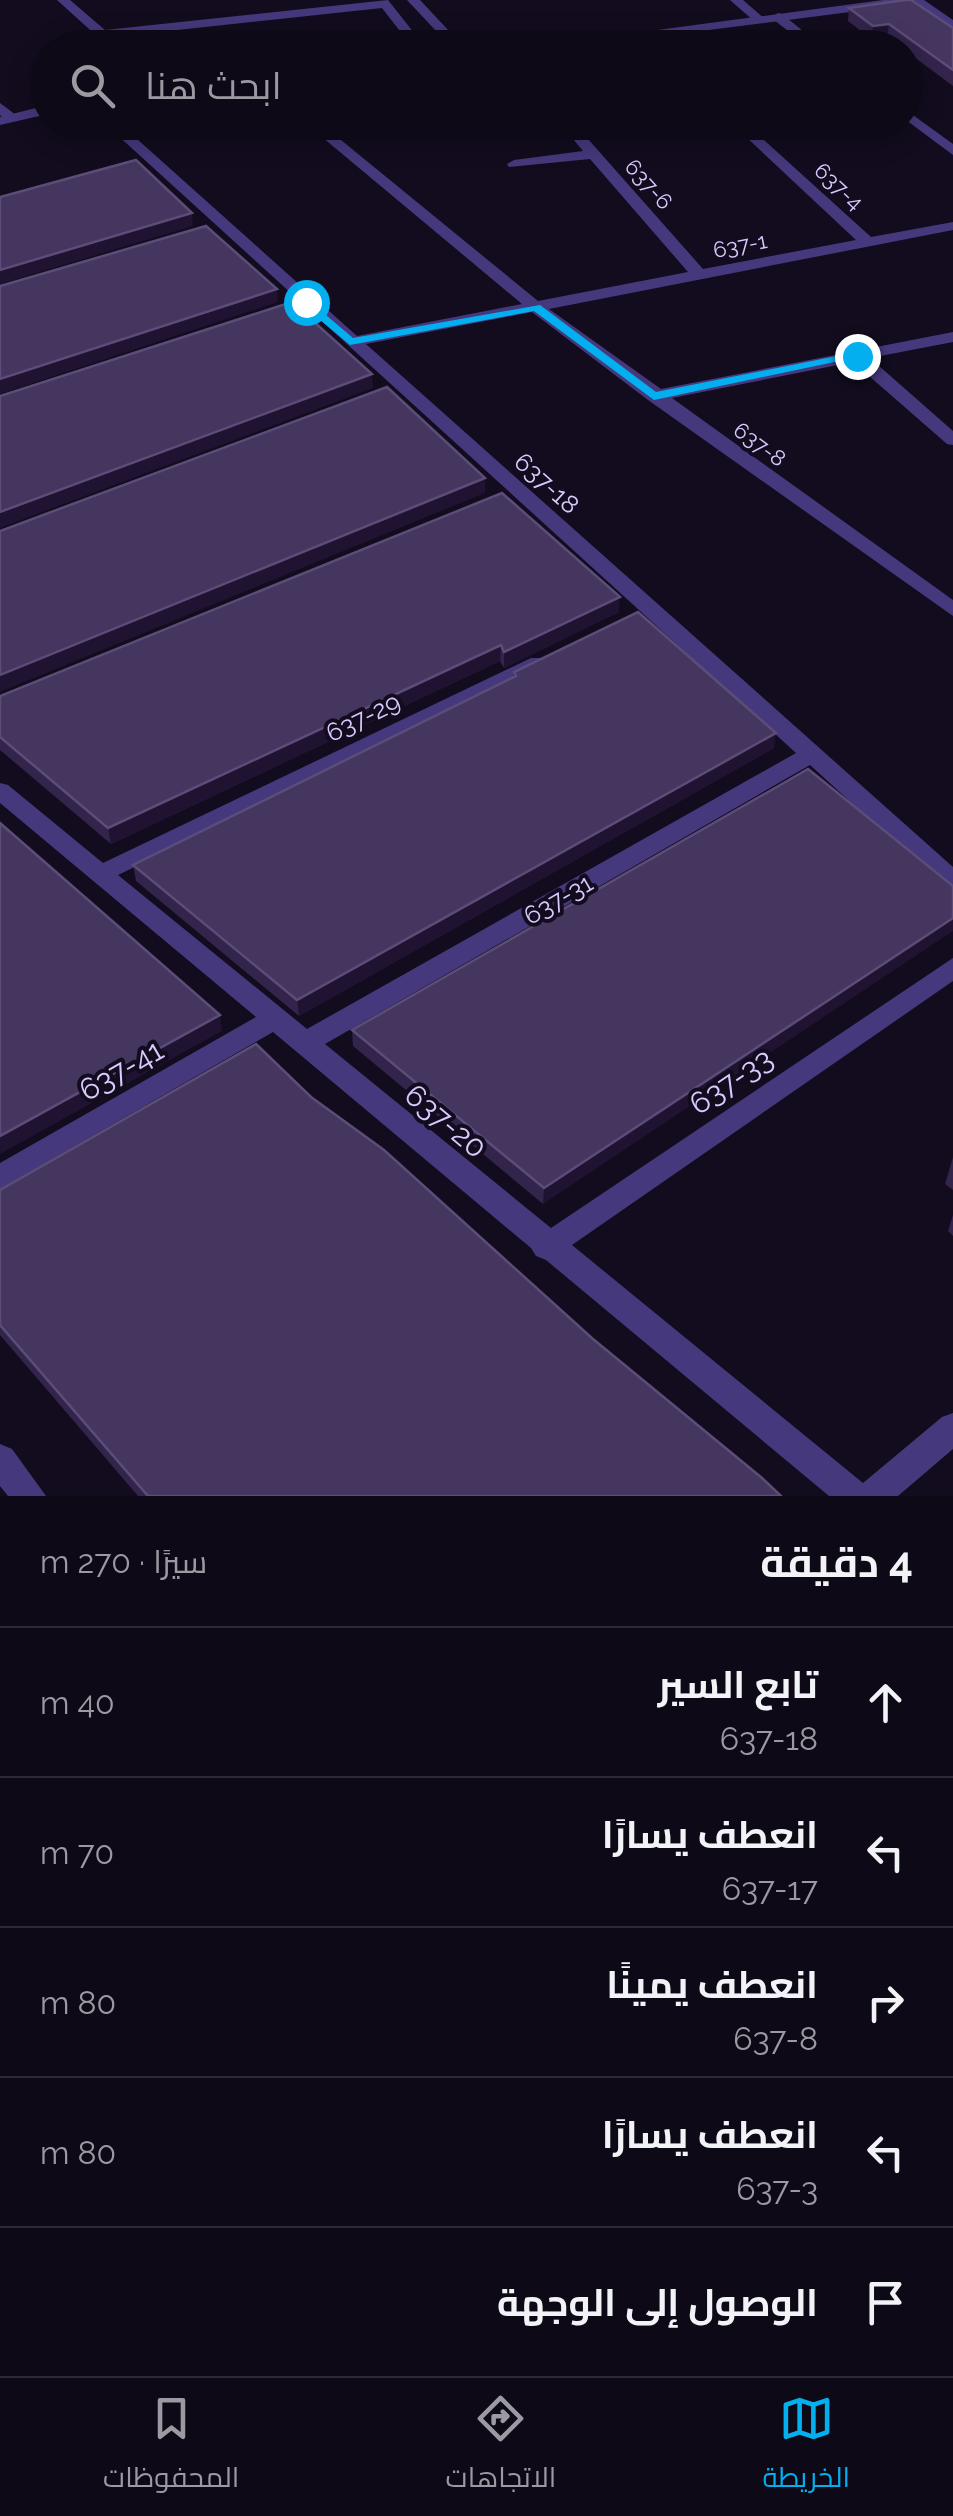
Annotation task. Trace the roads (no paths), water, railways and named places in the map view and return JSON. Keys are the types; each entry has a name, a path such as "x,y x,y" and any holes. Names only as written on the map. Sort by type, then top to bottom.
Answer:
{"street":[{"path":"63,0 99,30"},
{"path":"413,0 422,0"},
{"path":"413,0 442,30"},
{"path":"736,0 760,19"},
{"path":"672,30 915,0 953,26"},
{"path":"130,30 222,16 383,2 406,30"},
{"path":"778,17 795,30"},
{"path":"4,115 30,111"},
{"path":"923,127 953,151"},
{"name":"637-18","path":"123,140 142,163 296,305 350,342 392,391 642,614 812,754 953,882"},
{"name":"637-8","path":"332,140 536,308 953,610"},
{"name":"637-6","path":"580,140 700,276"},
{"name":"637-4","path":"756,140 868,243"},
{"path":"514,164 592,154"},
{"name":"637-1","path":"350,342 953,226"},
{"path":"654,396 953,337"},
{"path":"857,356 953,440"},
{"name":"637-29","path":"100,874 562,652"},
{"name":"637-31","path":"303,1044 812,754"},
{"name":"637-20","path":"0,791 546,1246 854,1496"},
{"name":"637-33","path":"546,1246 953,968"},
{"name":"637-41","path":"0,1176 274,1019"},
{"path":"873,1496 953,1428"},
{"path":"0,1460 29,1496"}]}
